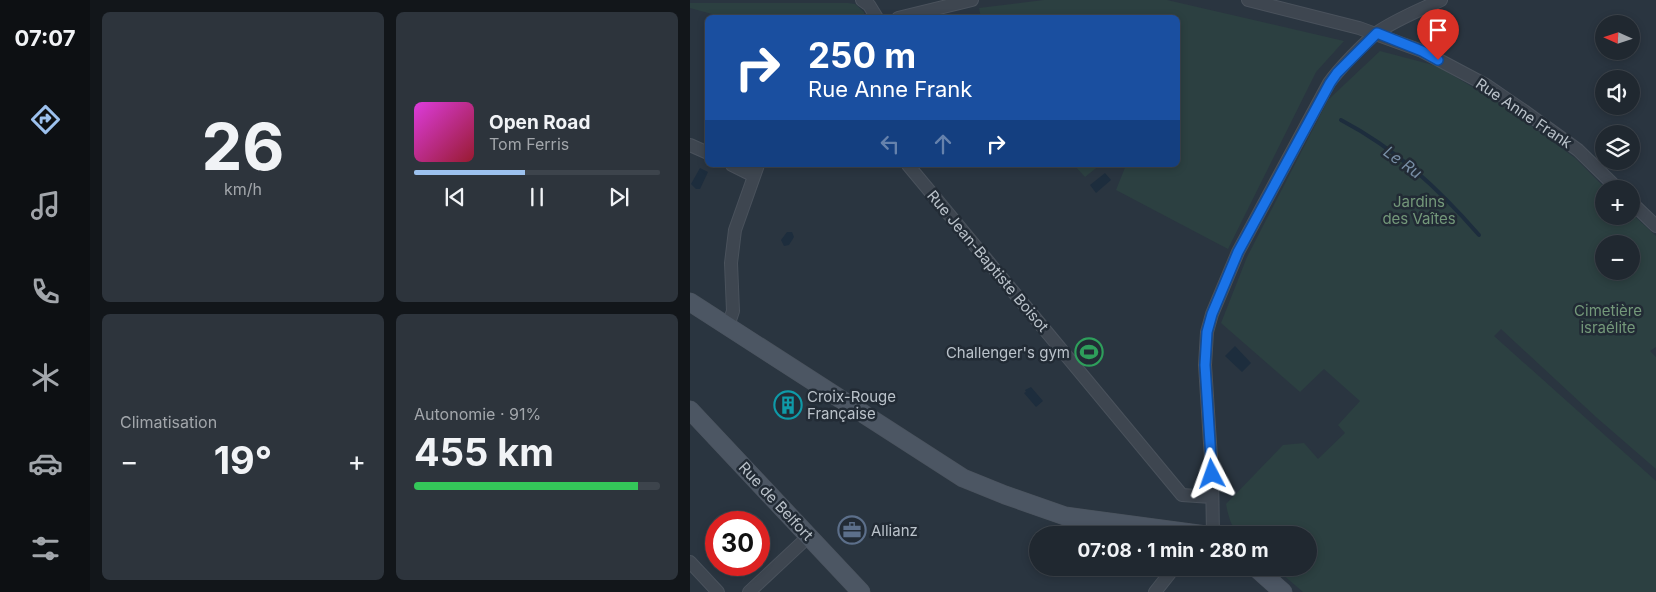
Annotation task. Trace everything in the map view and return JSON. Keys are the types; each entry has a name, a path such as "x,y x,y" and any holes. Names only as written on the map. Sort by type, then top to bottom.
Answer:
{"street":[{"path":"862,0 869,5 874,15"},
{"path":"910,15 972,0"},
{"name":"Rue Anne Frank","path":"1248,0 1377,33 1422,51 1486,85 1578,150 1609,180"},
{"path":"1212,526 1205,365 1207,332 1212,314 1238,252 1337,73 1377,33 1390,24 1441,0"},
{"path":"690,145 705,152"},
{"path":"728,326 734,310 732,263 735,230 756,170 742,167"},
{"name":"Rue Jean-Baptiste Boisot","path":"910,167 1182,495 1212,497"},
{"path":"1640,211 1656,226"},
{"path":"690,302 963,478 1005,496 1065,516 1133,526"},
{"name":"Rue de Belfort","path":"690,410 861,592"},
{"path":"754,591 809,536"},
{"path":"690,562 718,592"},
{"path":"1155,592 1168,576"},
{"path":"1265,576 1283,592"}],"green space":[{"path":"1044,0 1167,0 1344,41 1316,72 1228,249 1116,190 1125,167 1180,167 1180,15 980,15 979,8"},
{"path":"690,3 848,3 855,4 864,12 864,15 716,15 690,8"},
{"name":"Jardins des Vaîtes","path":"1380,51 1437,66 1501,104 1575,158 1597,180 1595,180 1595,225 1640,225 1640,221 1656,236 1656,347 1650,351 1656,357 1656,469 1596,417 1501,329 1494,336 1656,481 1656,592 1303,592 1284,576 1317,576 1317,526 1233,526 1226,504 1283,445 1304,443 1318,459 1345,433 1338,425 1360,401 1324,369 1300,392 1221,323 1247,257 1328,100"},
{"path":"1076,167 1098,167 1085,177"}],"water":[{"path":"700,168 708,172 700,189 696,189 691,184"},
{"path":"1105,173 1111,180 1096,193 1090,185"},
{"path":"787,232 792,232 794,237 789,245 784,246 781,240"},
{"path":"1235,346 1251,363 1242,372 1225,356"},
{"path":"1031,387 1043,401 1036,407 1024,393 1026,392 1025,390"}],"waterway":[{"name":"Le Ru","path":"1341,120 1380,144 1415,171 1448,201 1479,235"}],"place":[{"name":"Challenger's gym","path":"1089,352"},
{"name":"Croix-Rouge Française","path":"788,405"},
{"name":"Allianz","path":"852,530"}],"route":[{"path":"1212,474 1205,365 1207,332 1212,314 1238,252 1320,100 1337,73 1377,33 1422,51 1438,60"}],"park label":[{"name":"Cimetière israélite","path":"1608,318"}]}
